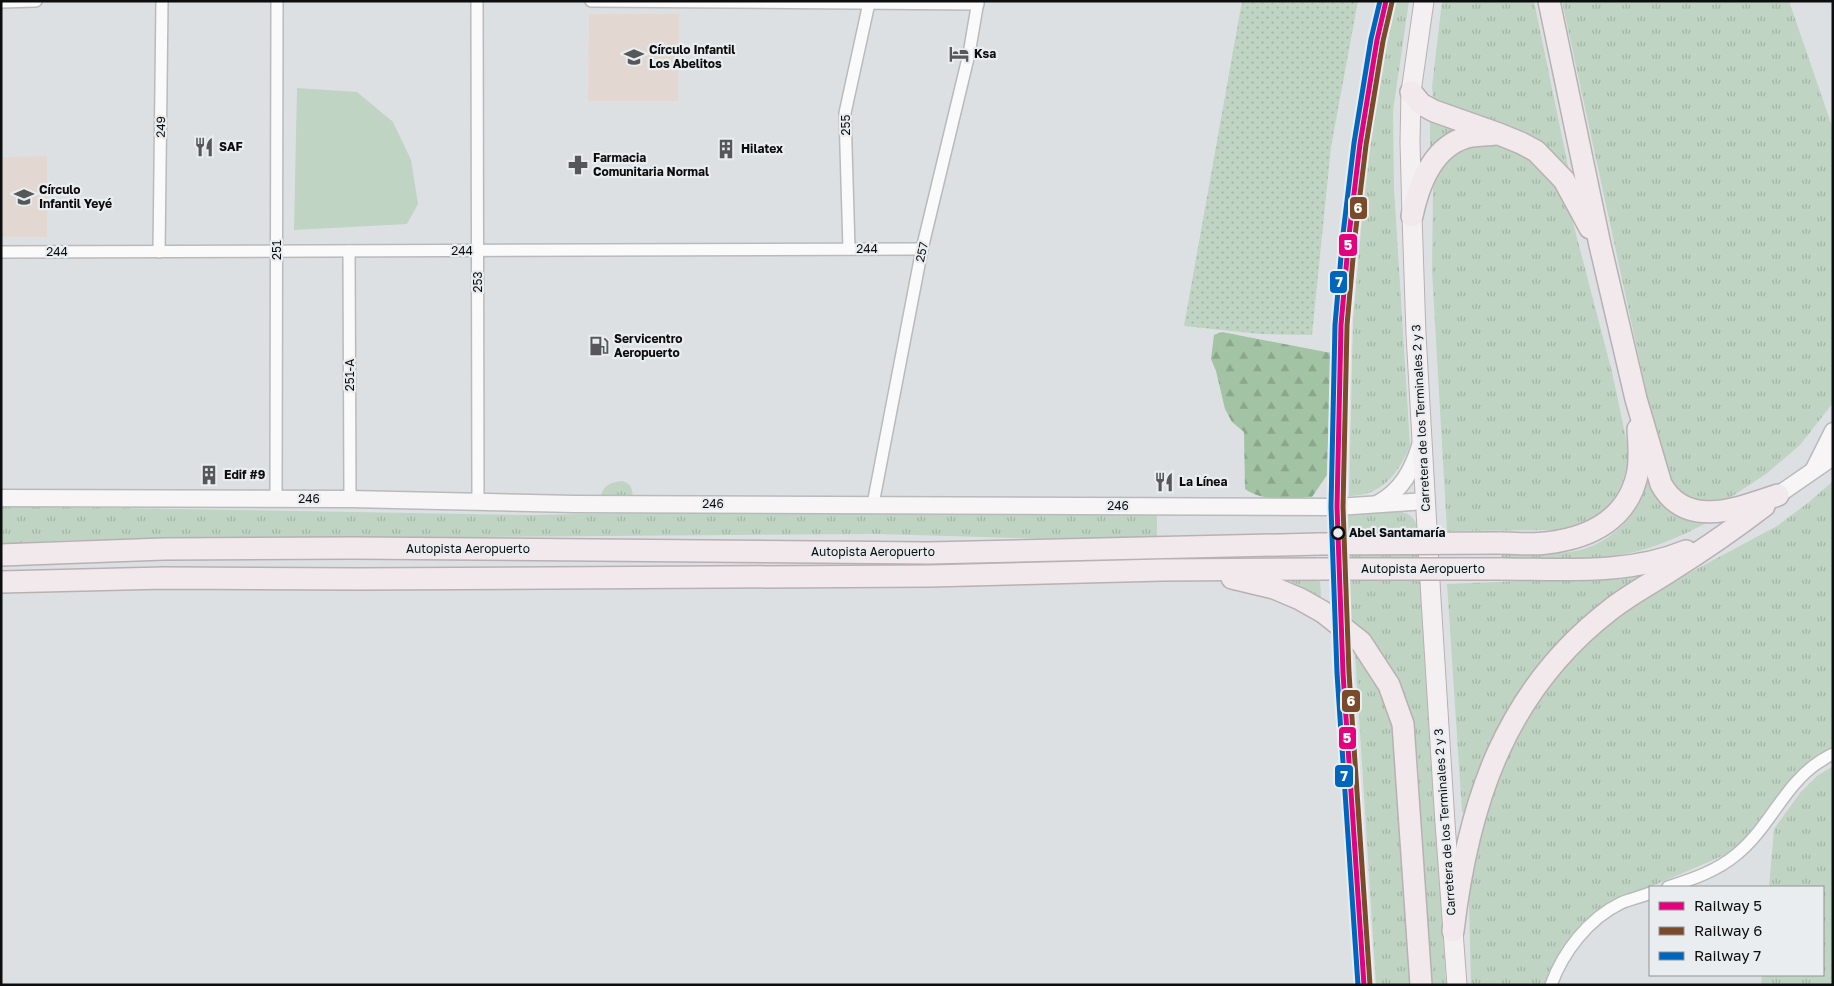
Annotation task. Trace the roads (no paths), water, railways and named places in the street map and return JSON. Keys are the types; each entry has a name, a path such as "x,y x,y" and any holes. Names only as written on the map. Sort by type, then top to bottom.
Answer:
{"highway":[{"path":"1549,1 1600,245 1636,399 1661,484 1669,496 1676,502 1697,511 1729,511 1778,495"},
{"path":"1411,92 1421,104 1428,108 1499,134 1521,143 1536,152 1564,180 1600,245"},
{"path":"1412,216 1422,182 1433,162 1441,153 1450,145 1471,136 1499,134"},
{"name":"Autopista Aeropuerto","path":"1,555 164,549 344,548 929,553 1319,544 1545,544 1588,534 1608,522 1623,505 1633,487 1638,470 1639,450 1636,399"},
{"path":"1453,931 1457,892 1463,864 1487,777 1506,733 1532,690 1573,641 1603,615 1630,595 1729,531 1778,495"},
{"name":"Autopista Aeropuerto","path":"1,582 164,578 368,579 930,576 1162,570 1590,569 1639,565 1681,553 1729,531"},
{"path":"1162,570 1238,579 1274,588 1300,599 1322,612 1361,642 1389,685 1403,724 1421,985"}],"main road":[{"name":"Carretera de los Terminales 2 y 3","path":"1424,1 1411,92 1412,216 1422,438 1444,813 1457,985"}],"street":[{"path":"1,2 36,1"},
{"name":"249","path":"159,252 162,1"},
{"name":"251","path":"276,499 277,1"},
{"name":"253","path":"477,1 478,503"},
{"path":"590,1 978,3"},
{"name":"255","path":"849,250 845,112 869,3"},
{"name":"257","path":"872,504 922,249 970,54 978,3"},
{"name":"244","path":"1,252 922,249"},
{"name":"251-A","path":"349,251 350,499"},
{"path":"1814,469 1833,431"},
{"path":"1377,504 1391,495 1412,469 1422,438"},
{"path":"1778,495 1833,457"},
{"name":"246","path":"1,498 350,499 478,503 1337,507 1426,501"},
{"path":"1671,886 1714,870 1738,853 1765,824 1789,790 1809,769 1833,754"},
{"path":"1551,985 1556,971 1568,951 1583,932 1620,904 1649,893"}],"rail line":[{"name":"7","path":"1358,985 1337,673 1331,507 1335,325 1354,143 1371,39 1380,1"},
{"name":"5","path":"1364,985 1343,673 1337,507 1341,325 1360,144 1377,40 1386,1"},
{"name":"6","path":"1370,985 1349,673 1343,507 1347,325 1366,145 1383,41 1392,2"}],"place":[{"name":"Ksa","path":"959,54"},
{"name":"Círculo Infantil Los Abelitos","path":"634,57"},
{"name":"SAF","path":"204,147"},
{"name":"Hilatex","path":"726,149"},
{"name":"Farmacia Comunitaria Normal","path":"578,165"},
{"name":"Círculo Infantil Yeyé","path":"24,197"},
{"name":"Servicentro Aeropuerto","path":"599,346"},
{"name":"Edif #9","path":"209,475"},
{"name":"La Línea","path":"1164,482"},
{"name":"Abel Santamaría","path":"1338,533"}]}
